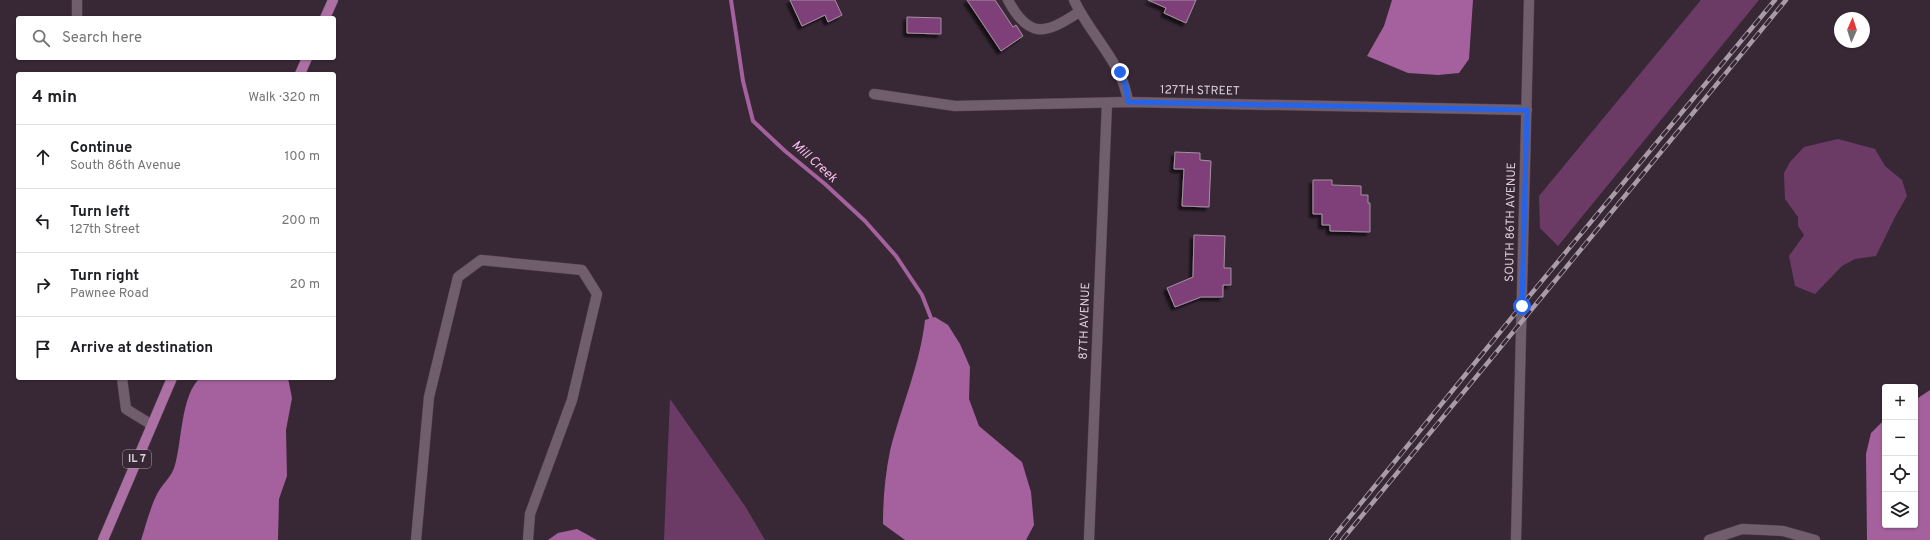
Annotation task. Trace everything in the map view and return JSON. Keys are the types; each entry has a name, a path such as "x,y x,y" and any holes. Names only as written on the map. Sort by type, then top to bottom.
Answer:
{"main road":[{"path":"326,16 333,0"},
{"path":"301,72 306,60"},
{"name":"IL 7","path":"103,540 171,380"}],"street":[{"path":"77,0 77,16"},
{"path":"1008,0 1014,12 1028,26 1043,30 1060,24 1079,12"},
{"path":"1074,0 1079,12 1120,72 1126,87 1128,102"},
{"name":"SOUTH 86TH AVENUE","path":"1516,540 1529,0"},
{"name":"127TH STREET","path":"874,94 954,106 1128,102 1527,110"},
{"name":"87TH AVENUE","path":"1089,540 1107,103"},
{"path":"416,540 431,390 458,277 481,260 582,270 597,294 572,400 530,514 528,540"},
{"path":"122,380 126,409 152,425"},
{"path":"1709,540 1742,529 1783,531 1815,540"}],"shaded area":[{"path":"1392,0 1473,0 1469,59 1459,73 1438,75 1408,73 1367,56 1384,26"},
{"path":"1701,0 1759,0 1558,246 1540,228 1539,196"},
{"path":"1838,139 1875,149 1885,166 1902,180 1907,196 1876,256 1855,259 1842,266 1815,294 1795,286 1789,256 1804,235 1798,226 1798,217 1785,199 1784,173 1790,162 1804,147"},
{"path":"935,317 948,325 960,344 970,367 969,399 979,426 1022,462 1031,492 1034,525 1026,540 905,540 883,524 883,506 887,469 894,435 915,370 923,337 925,320"},
{"path":"198,380 288,380 292,398 286,430 287,476 279,499 278,540 141,540 150,511 159,490 174,469 183,419 189,395"},
{"path":"1930,390 1930,540 1867,540 1866,454 1871,433 1882,422 1882,528 1918,528 1918,398"},
{"path":"670,399 745,506 765,540 664,540"},
{"path":"577,529 597,540 548,540 558,533"}],"building":[{"path":"790,0 835,0 842,15 828,22 825,15 802,26"},
{"path":"967,0 995,0 1013,27 1016,25 1023,36 1001,51"},
{"path":"1148,0 1196,0 1186,23 1164,13 1166,8"},
{"path":"907,17 941,18 941,34 907,33"},
{"path":"1175,152 1200,153 1200,160 1211,161 1209,207 1182,206 1184,169 1174,169"},
{"path":"1313,180 1332,180 1332,185 1361,186 1361,195 1368,195 1368,203 1370,203 1370,232 1330,231 1330,225 1322,225 1322,214 1313,214"},
{"path":"1194,235 1225,236 1224,268 1231,268 1231,285 1223,285 1223,297 1201,297 1175,307 1167,288 1193,277"}],"waterway":[{"name":"Mill Creek","path":"731,0 743,81 753,121 865,221 896,256 922,295 931,318"}],"railway":[{"path":"1331,540 1522,305 1775,0"},
{"path":"1342,540 1786,0"}],"route":[{"path":"1120,72 1126,87 1128,102 1527,110 1522,306"}]}
